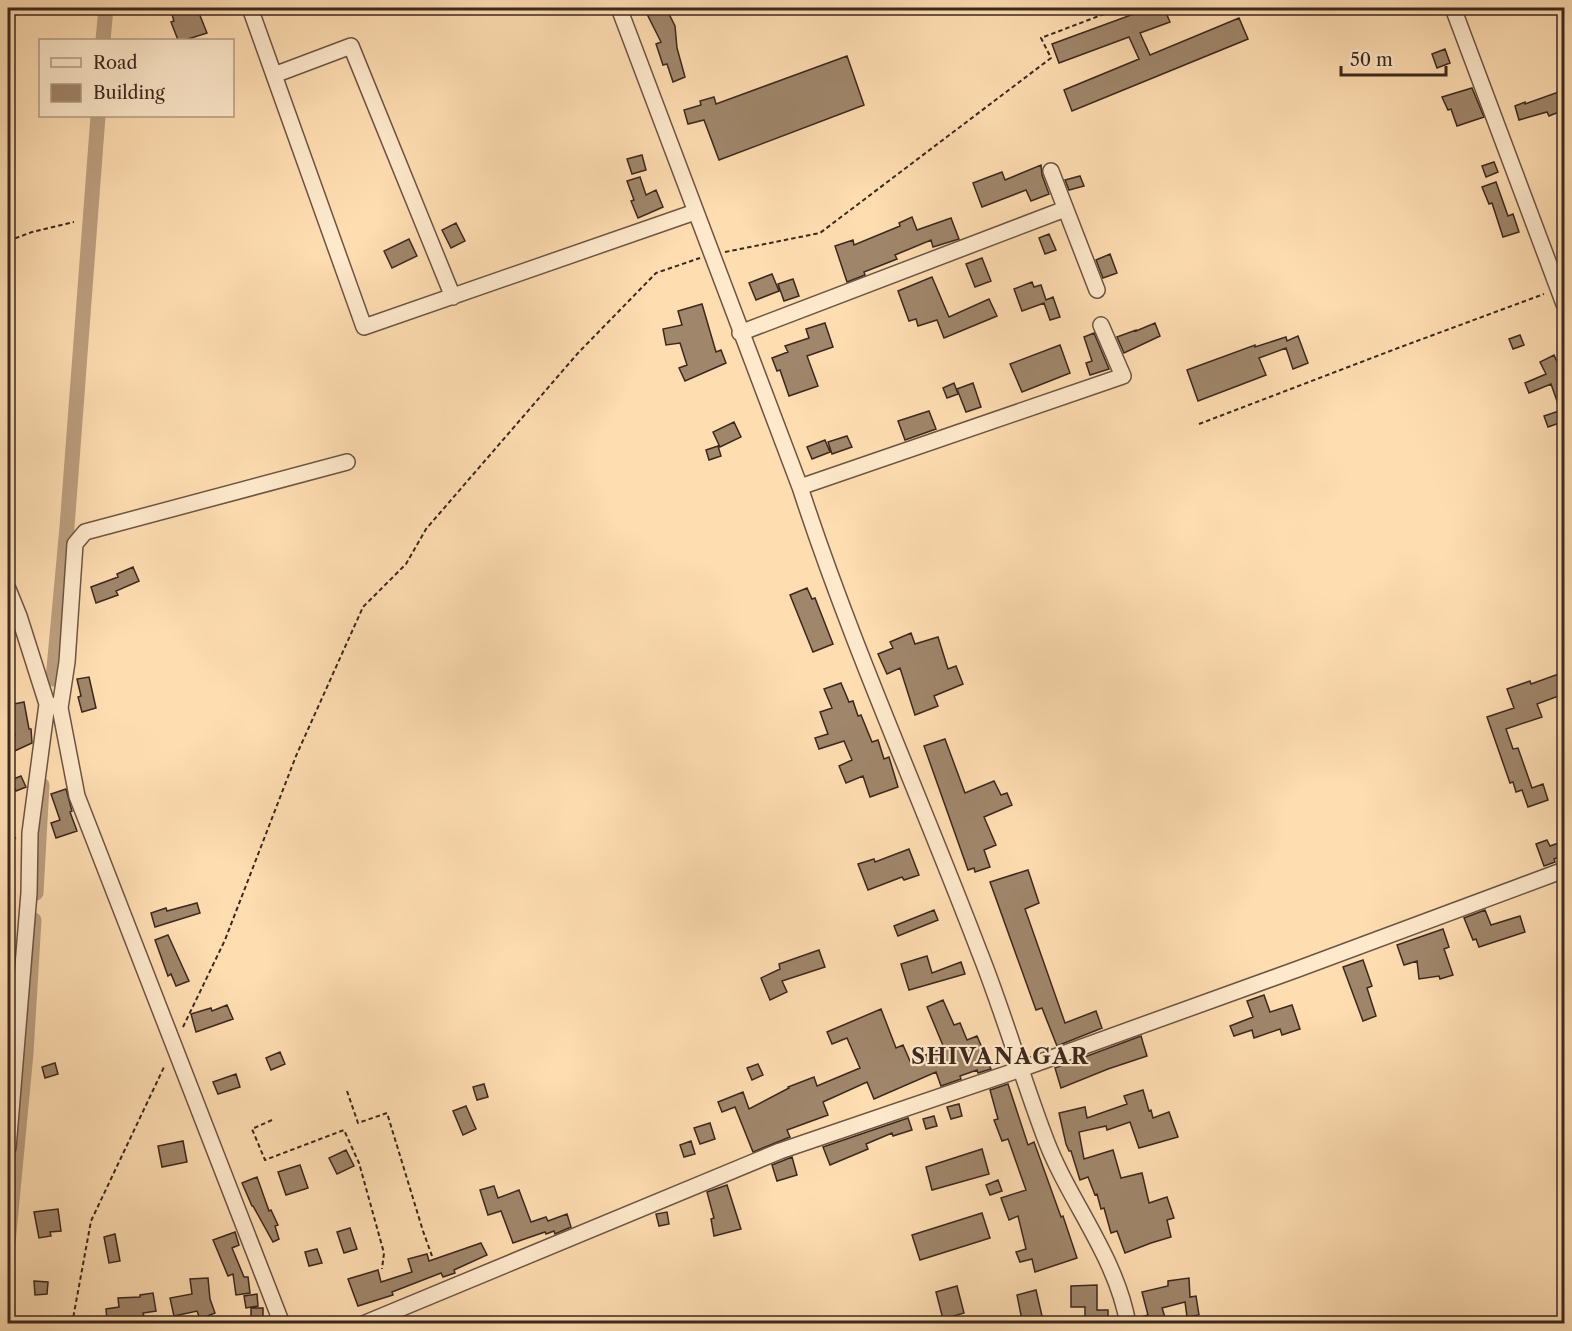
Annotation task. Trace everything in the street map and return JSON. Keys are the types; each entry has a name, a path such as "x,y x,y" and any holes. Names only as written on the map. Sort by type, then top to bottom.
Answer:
{"street":[{"path":"8,9 12,8"},
{"path":"250,8 364,327 695,212"},
{"path":"619,8 800,487 824,561 981,954 1044,1137 1077,1206 1116,1278 1128,1323"},
{"path":"1454,8 1564,304"},
{"path":"274,75 351,46 453,297"},
{"path":"1051,171 1097,290"},
{"path":"740,333 1065,209"},
{"path":"800,487 1123,376 1101,325"},
{"path":"8,1148 29,893 30,833 53,706 67,662 75,544 85,532 347,462"},
{"path":"8,589 53,706 77,796 282,1323"},
{"path":"363,1323 780,1151 1021,1069 1564,870"}],"path":[{"path":"183,1027 225,940 296,756 363,607 406,564 426,528 578,353 656,273 711,255 820,232 1051,58 1041,38 1120,8"},
{"path":"8,241 32,232 74,222"},
{"path":"1199,424 1559,289"},
{"path":"72,1323 91,1221 168,1059"},
{"path":"347,1091 358,1123 387,1113 432,1256"},
{"path":"272,1120 252,1128 265,1160 344,1130 359,1163 384,1253 381,1269"}],"building":[{"path":"170,8 197,8 207,33 188,39 178,39 171,22 174,21"},
{"path":"659,8 666,8 675,26 677,48 685,77 673,82 667,64 663,65 656,44 661,42 647,14"},
{"path":"1150,8 1164,8 1170,22 1140,33 1150,55 1239,18 1248,39 1072,111 1064,90 1139,59 1129,37 1059,63 1052,44"},
{"path":"1445,49 1450,63 1437,68 1432,54"},
{"path":"847,56 864,105 719,160 704,120 688,124 684,110 701,105 700,101 714,97 716,104"},
{"path":"1472,88 1484,117 1457,126 1451,109 1448,110 1442,97"},
{"path":"1564,90 1564,110 1549,116 1547,112 1519,120 1515,106"},
{"path":"642,155 646,170 632,174 627,159"},
{"path":"1494,162 1498,172 1486,177 1482,166"},
{"path":"1041,165 1049,194 1031,201 1026,190 982,207 973,183 1002,172 1005,180"},
{"path":"1080,176 1084,186 1069,190 1065,180"},
{"path":"640,177 646,195 656,190 663,207 638,218 631,201 634,200 627,181"},
{"path":"1496,182 1508,216 1513,214 1519,232 1503,237 1492,203 1489,204 1482,187"},
{"path":"912,217 917,230 951,218 959,239 933,247 931,240 895,255 897,259 864,272 865,275 847,282 835,246 853,240 854,245 900,226 899,223"},
{"path":"456,223 465,241 451,248 442,230"},
{"path":"1049,234 1056,250 1045,254 1039,238"},
{"path":"409,239 417,256 392,268 384,251"},
{"path":"1110,254 1117,273 1103,278 1096,260"},
{"path":"982,258 991,281 975,287 966,264"},
{"path":"772,274 779,291 756,300 749,283"},
{"path":"932,277 949,317 989,299 997,316 944,338 937,320 918,326 916,319 909,321 898,291"},
{"path":"793,279 799,296 784,301 778,284"},
{"path":"1032,282 1034,287 1041,285 1046,300 1053,297 1060,317 1050,320 1044,303 1022,311 1014,289"},
{"path":"702,304 716,352 721,350 726,363 685,381 679,368 687,365 680,343 666,345 663,329 682,325 678,311"},
{"path":"825,323 833,347 807,356 818,386 789,396 780,370 777,371 772,358 788,352 785,346 809,338 806,329"},
{"path":"1155,323 1160,336 1124,353 1117,337"},
{"path":"1094,333 1109,369 1090,375 1086,363 1092,361 1084,337"},
{"path":"1520,335 1524,345 1513,349 1509,339"},
{"path":"1298,336 1308,363 1293,369 1286,348 1259,358 1266,375 1198,401 1187,370 1255,345 1255,347 1286,337 1287,341"},
{"path":"1060,345 1070,373 1022,392 1010,364"},
{"path":"1554,355 1564,378 1563,418 1551,384 1529,393 1525,383 1546,374 1540,362"},
{"path":"954,383 958,394 947,398 943,388"},
{"path":"973,383 981,407 966,412 957,389"},
{"path":"929,411 936,429 905,440 898,421"},
{"path":"1559,411 1562,422 1548,427 1544,416"},
{"path":"734,422 741,437 720,447 713,432"},
{"path":"847,436 852,447 832,454 828,442"},
{"path":"825,440 830,452 812,459 807,447"},
{"path":"718,446 721,456 709,460 706,450"},
{"path":"133,567 139,581 116,591 118,595 96,603 91,587 118,577 117,574"},
{"path":"807,588 812,599 815,598 833,644 813,652 790,595"},
{"path":"911,633 915,644 938,637 948,669 956,666 963,684 934,696 938,706 915,715 900,668 887,674 878,654 893,648 890,642"},
{"path":"1564,672 1564,694 1537,704 1542,717 1506,729 1513,749 1518,748 1532,788 1543,784 1548,800 1528,807 1522,790 1516,792 1513,782 1510,783 1487,717 1514,708 1507,689 1530,681 1531,684"},
{"path":"89,677 96,708 82,712 77,679"},
{"path":"841,683 849,702 853,701 858,716 861,715 872,742 878,740 884,759 889,757 898,787 870,797 863,776 846,783 839,766 852,760 844,741 819,749 815,738 828,734 820,712 832,708 824,689"},
{"path":"24,702 32,743 8,754 8,739 15,736 9,705"},
{"path":"945,739 965,793 994,781 1001,795 1007,793 1012,805 984,817 996,845 984,850 990,867 975,872 974,868 968,870 924,746"},
{"path":"21,776 26,787 16,791 11,780"},
{"path":"66,789 72,811 70,812 77,831 56,838 51,823 60,820 51,794"},
{"path":"1547,840 1550,846 1564,841 1564,855 1544,866 1536,844"},
{"path":"909,849 919,875 904,880 902,877 868,890 858,864 874,859 875,862"},
{"path":"1028,870 1039,903 1025,909 1065,1023 1096,1011 1102,1028 1057,1046 1042,1008 1036,1010 990,882"},
{"path":"197,903 200,913 155,927 151,913"},
{"path":"934,910 938,920 898,936 894,926"},
{"path":"1485,910 1491,925 1520,916 1525,932 1479,947 1476,939 1473,940 1464,918"},
{"path":"1443,929 1449,947 1444,949 1453,975 1440,979 1439,976 1419,979 1417,961 1404,965 1397,945"},
{"path":"168,935 189,981 176,986 171,974 168,976 155,940"},
{"path":"819,950 825,967 782,981 787,992 770,1000 761,978 780,969 779,964"},
{"path":"927,956 932,973 961,962 965,974 909,990 901,964"},
{"path":"1363,960 1372,986 1367,988 1376,1016 1363,1021 1343,967"},
{"path":"1264,995 1270,1012 1292,1005 1300,1029 1282,1035 1280,1029 1254,1038 1252,1030 1234,1036 1230,1026 1253,1017 1247,1001"},
{"path":"943,1000 954,1025 960,1023 967,1040 977,1036 991,1069 978,1073 977,1070 941,1086 936,1072 874,1099 867,1082 823,1102 828,1115 787,1130 790,1137 753,1152 735,1107 722,1112 718,1102 743,1092 749,1109 788,1087 814,1077 817,1086 860,1068 847,1038 832,1044 827,1032 881,1009 896,1048 903,1045 910,1061 944,1048 927,1007"},
{"path":"227,1005 233,1019 196,1032 191,1014 211,1008 212,1011"},
{"path":"1141,1036 1147,1056 1061,1088 1055,1068"},
{"path":"280,1052 285,1064 271,1070 266,1058"},
{"path":"55,1063 58,1074 45,1078 42,1067"},
{"path":"758,1064 763,1075 752,1080 747,1068"},
{"path":"236,1074 240,1087 218,1094 213,1082"},
{"path":"484,1084 488,1097 477,1100 473,1087"},
{"path":"1008,1084 1028,1145 1034,1142 1077,1258 1035,1272 1032,1259 1020,1262 1016,1252 1026,1249 1018,1216 1009,1220 1001,1198 1026,1190 1008,1139 1002,1141 994,1120 998,1119 990,1090"},
{"path":"1143,1090 1153,1118 1169,1112 1178,1137 1139,1148 1130,1122 1107,1130 1106,1126 1079,1132 1084,1159 1113,1150 1121,1178 1142,1173 1149,1203 1167,1197 1174,1218 1167,1220 1171,1237 1125,1253 1117,1231 1111,1233 1104,1208 1101,1209 1097,1194 1095,1195 1088,1177 1080,1180 1071,1151 1066,1144 1059,1113 1085,1107 1087,1118 1127,1104 1124,1096"},
{"path":"959,1104 962,1116 951,1119 947,1107"},
{"path":"466,1106 476,1129 463,1135 453,1111"},
{"path":"934,1116 937,1126 926,1129 923,1119"},
{"path":"908,1118 912,1130 893,1136 892,1133 866,1144 868,1149 830,1165 823,1147"},
{"path":"710,1123 715,1139 700,1144 694,1128"},
{"path":"183,1141 187,1162 162,1167 158,1146"},
{"path":"691,1141 695,1154 684,1157 680,1145"},
{"path":"982,1149 989,1174 932,1190 926,1167"},
{"path":"346,1150 354,1166 337,1174 329,1158"},
{"path":"792,1157 797,1175 777,1181 772,1165"},
{"path":"300,1165 308,1188 286,1195 278,1172"},
{"path":"257,1177 269,1211 271,1210 278,1225 275,1226 279,1239 273,1242 252,1206 242,1183"},
{"path":"998,1180 1002,1191 990,1195 986,1185"},
{"path":"727,1185 741,1229 714,1236 711,1219 714,1218 707,1192"},
{"path":"494,1186 498,1198 519,1190 531,1222 546,1217 548,1221 567,1214 571,1227 555,1234 554,1231 546,1234 545,1232 513,1243 501,1211 488,1215 480,1190"},
{"path":"58,1209 61,1231 50,1232 51,1236 39,1238 34,1212"},
{"path":"667,1212 669,1224 659,1226 656,1214"},
{"path":"982,1213 990,1238 920,1260 912,1235"},
{"path":"350,1228 357,1249 344,1253 337,1232"},
{"path":"235,1232 239,1245 232,1248 244,1277 248,1277 250,1293 236,1295 233,1274 228,1276 213,1240"},
{"path":"115,1234 120,1261 109,1263 104,1237"},
{"path":"481,1243 487,1255 454,1270 455,1273 443,1277 441,1273 392,1292 393,1295 358,1306 348,1279 378,1270 381,1282 412,1272 408,1259 427,1254 429,1261"},
{"path":"317,1249 322,1263 309,1266 305,1252"},
{"path":"208,1278 210,1299 215,1313 200,1319 197,1311 174,1316 170,1298 192,1294 190,1279"},
{"path":"1189,1278 1190,1297 1196,1296 1199,1315 1187,1317 1185,1302 1162,1308 1167,1323 1138,1323 1137,1318 1148,1315 1142,1292 1168,1286 1168,1281"},
{"path":"34,1281 48,1282 47,1294 35,1295"},
{"path":"1097,1285 1097,1310 1108,1310 1108,1323 1085,1323 1085,1307 1071,1307 1071,1286"},
{"path":"957,1286 964,1313 943,1319 936,1292"},
{"path":"1036,1290 1042,1316 1022,1320 1017,1295"},
{"path":"153,1293 156,1311 143,1313 144,1316 133,1319 107,1320 106,1309 119,1307 118,1298 140,1297 140,1295"},
{"path":"257,1294 258,1306 246,1308 244,1296"},
{"path":"251,1308 263,1308 263,1320 251,1320"}],"waterway":[{"path":"103,39 106,8"},
{"path":"53,679 67,527 98,117"},
{"path":"36,893 42,785"},
{"path":"8,1243 26,1053 34,920"}],"district":[{"name":"SHIVANAGAR","path":"1000,1056"}]}
